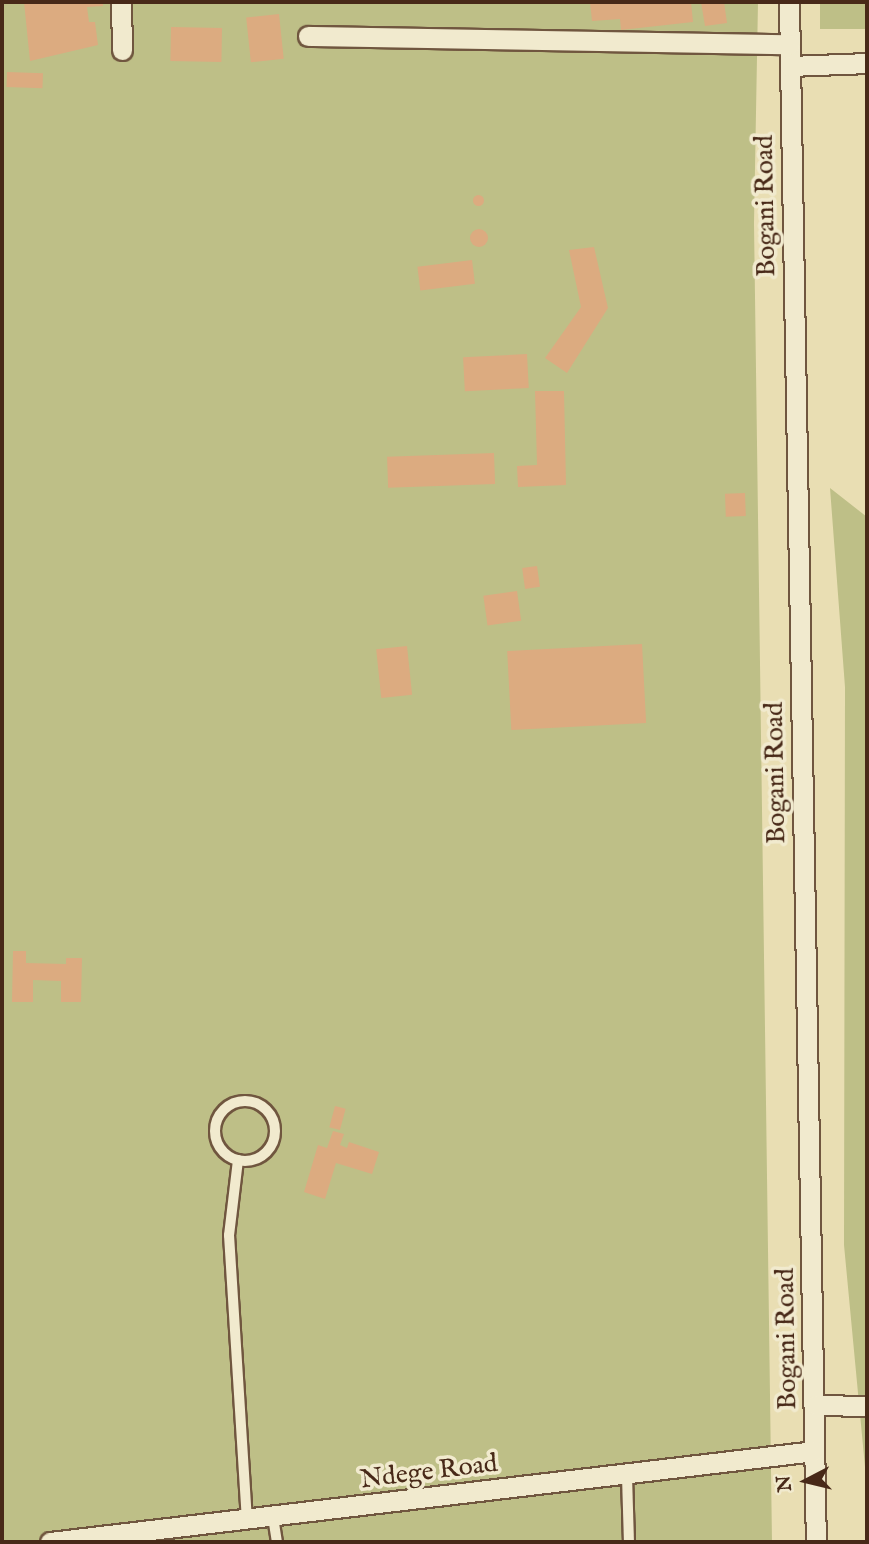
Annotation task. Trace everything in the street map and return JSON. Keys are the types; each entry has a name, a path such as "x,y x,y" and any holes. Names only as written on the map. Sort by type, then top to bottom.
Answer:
{"street":[{"path":"121,2 122,50"},
{"name":"Bogani Road","path":"789,2 816,1405 816,1542"},
{"path":"308,36 790,44"},
{"path":"790,66 867,63"},
{"path":"816,1405 867,1406"},
{"name":"Ndege Road","path":"50,1542 120,1538 814,1451"}],"lane":[{"path":"253,1101 269,1113 275,1133 259,1158 238,1160 221,1149 215,1129 232,1104 253,1101"},
{"path":"238,1160 229,1235 247,1520"},
{"path":"627,1476 629,1542"},
{"path":"273,1517 276,1542"}],"green space":[{"path":"2,2 758,2 754,223 772,1542 2,1542"},
{"path":"820,2 867,2 867,29 820,29"},
{"path":"830,488 867,517 867,1488 844,1245 845,687"}],"building":[{"path":"24,2 103,2 103,6 87,7 89,22 95,22 98,45 30,61"},
{"path":"590,2 691,2 693,22 621,30 620,19 592,21"},
{"path":"701,2 724,2 727,23 705,26"},
{"path":"279,14 284,59 251,62 246,17"},
{"path":"171,27 222,28 221,62 170,61"},
{"path":"7,72 43,73 42,88 6,87"},
{"path":"478,195 482,196 482,204 478,205 474,204 473,200 474,196"},
{"path":"479,229 485,232 488,238 485,244 479,247 473,244 470,238 473,232"},
{"path":"594,247 608,308 567,373 545,358 581,307 569,250"},
{"path":"472,260 475,284 420,291 417,267"},
{"path":"527,354 529,388 465,391 463,357"},
{"path":"535,391 564,391 566,485 518,487 517,466 537,465"},
{"path":"494,453 495,484 388,488 387,457"},
{"path":"745,493 746,516 726,517 725,494"},
{"path":"537,566 540,587 525,589 522,568"},
{"path":"517,591 521,621 488,625 483,596"},
{"path":"642,644 646,723 511,730 507,651"},
{"path":"407,646 412,695 381,698 376,649"},
{"path":"13,951 26,951 26,963 66,964 66,958 82,958 81,1002 61,1002 61,981 33,980 33,1002 12,1002"},
{"path":"335,1106 346,1109 340,1130 329,1127"},
{"path":"333,1131 344,1134 340,1145 347,1148 349,1142 379,1152 372,1174 336,1163 325,1199 304,1192 318,1145 327,1148"}]}
